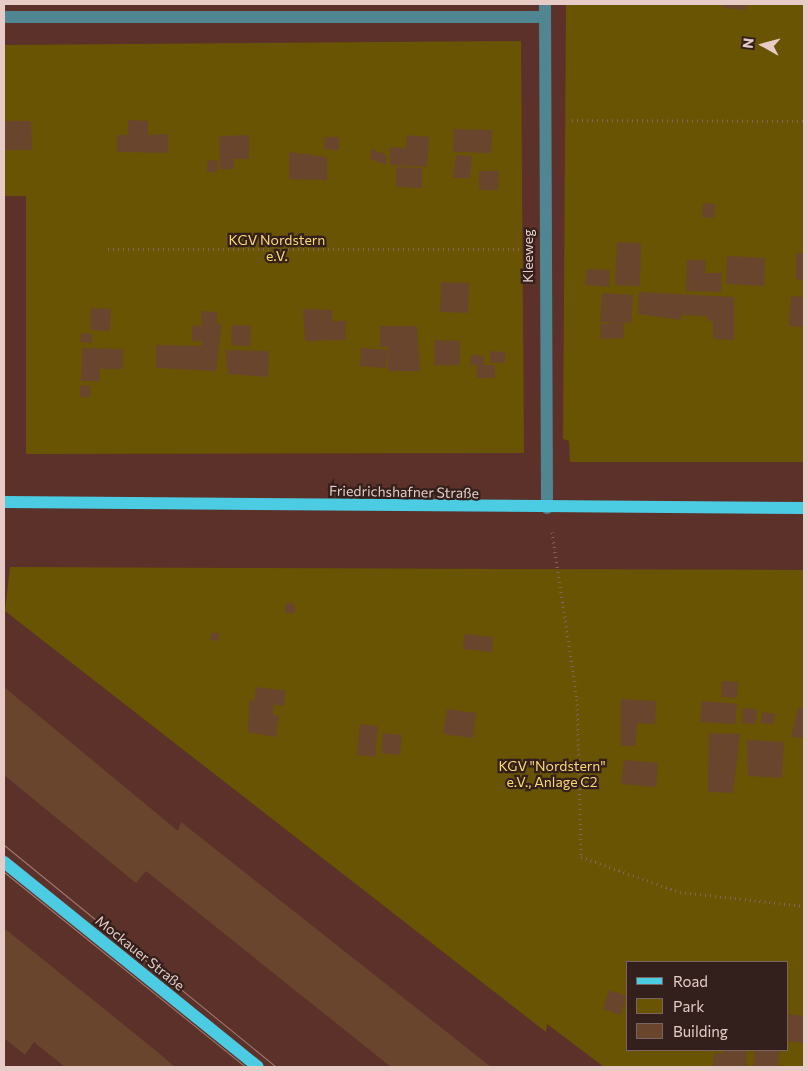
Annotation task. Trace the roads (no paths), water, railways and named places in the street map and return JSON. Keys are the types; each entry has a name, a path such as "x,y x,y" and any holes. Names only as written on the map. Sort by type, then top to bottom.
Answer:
{"main road":[{"name":"Friedrichshafner Straße","path":"4,502 547,508 804,508"},
{"name":"Mockauer Straße","path":"4,862 258,1067"}],"street":[{"path":"4,17 545,10"},
{"name":"Kleeweg","path":"545,10 543,249 547,508"}],"tram line":[{"path":"4,845 276,1067"},
{"path":"4,872 246,1067"}],"park label":[{"name":"KGV Nordstern e.V.","path":"277,248"},
{"name":"KGV \"Nordstern\" e.V., Anlage C2","path":"552,774"}]}
